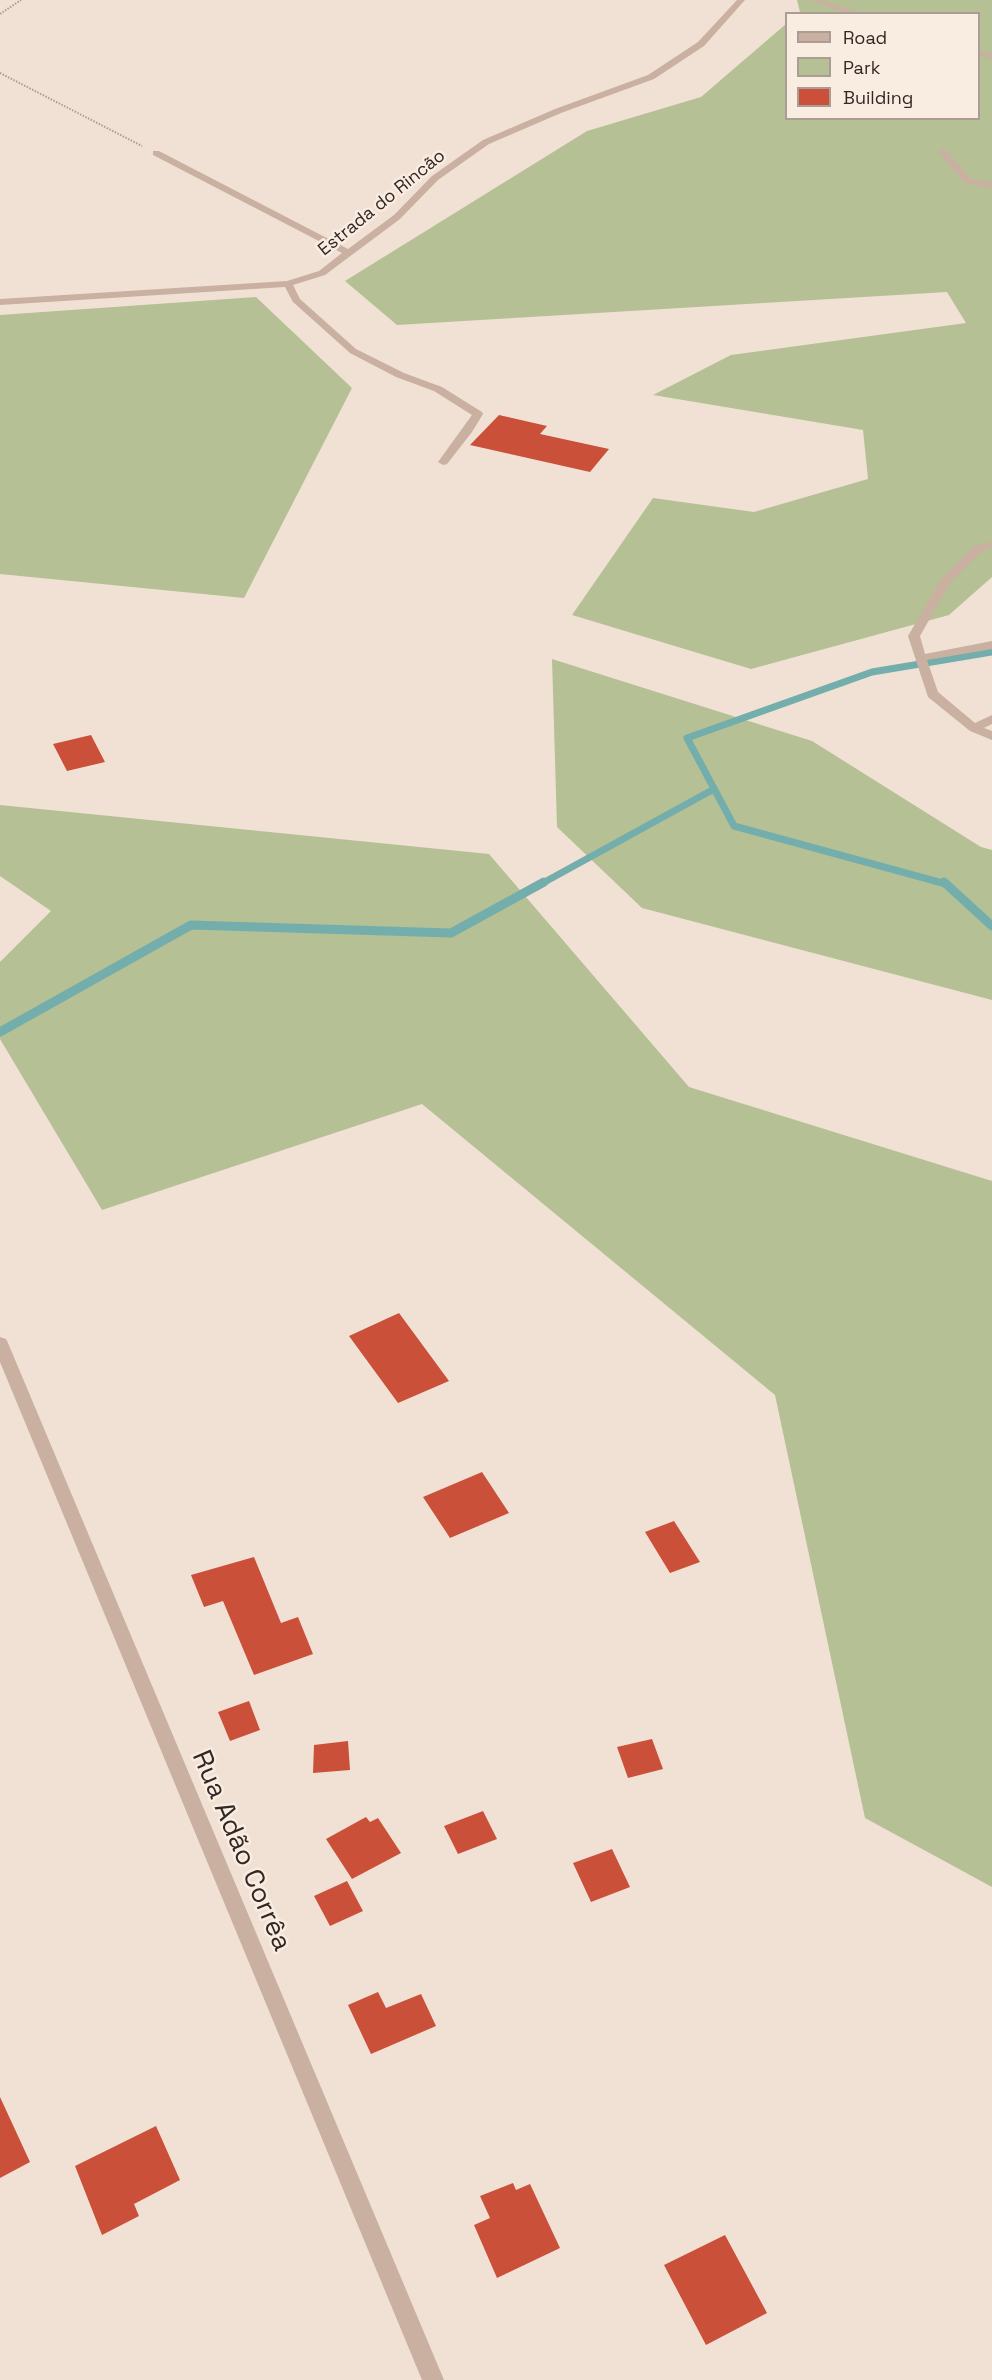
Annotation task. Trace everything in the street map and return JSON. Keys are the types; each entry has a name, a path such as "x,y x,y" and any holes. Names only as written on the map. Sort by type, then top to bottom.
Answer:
{"street":[{"name":"Estrada do Rincão","path":"0,302 288,284 322,273 396,217 435,178 486,141 558,111 651,77 701,44 741,0"},
{"path":"814,0 852,12"},
{"path":"942,151 968,181 992,185"},
{"path":"156,153 349,253"},
{"path":"288,284 296,300 353,351 400,375 438,389 478,414 443,462"},
{"path":"992,545 978,548 945,581 914,636 932,694 974,728 992,736"},
{"path":"920,658 992,645"},
{"path":"974,728 992,719"},
{"name":"Rua Adão Corrêa","path":"0,1343 432,2380"}],"path":[{"path":"0,14 21,0"},
{"path":"0,73 156,153"}],"green space":[{"path":"797,0 992,0 992,577 949,615 751,669 572,615 653,498 754,512 868,479 863,430 653,395 731,355 966,323 947,292 397,325 345,281 587,131 701,97 785,25 785,120 980,120 980,12 800,12"},
{"path":"256,297 352,388 244,598 0,574 0,315"},
{"path":"552,659 812,741 981,847 992,850 992,1000 642,908 557,827"},
{"path":"0,805 489,854 689,1087 992,1181 992,1887 865,1818 775,1395 422,1104 102,1210 0,1039 0,962 51,911 0,876"}],"building":[{"path":"499,415 547,426 540,434 609,449 590,472 470,445"},
{"path":"91,735 105,762 67,771 53,744"},
{"path":"399,1313 449,1381 398,1403 349,1336"},
{"path":"482,1472 509,1513 450,1538 423,1497"},
{"path":"674,1521 700,1562 670,1573 645,1532"},
{"path":"254,1557 281,1623 298,1617 313,1654 254,1675 223,1601 204,1607 191,1575"},
{"path":"249,1701 260,1730 230,1741 218,1712"},
{"path":"652,1739 663,1769 628,1778 617,1747"},
{"path":"348,1741 350,1770 313,1773 314,1745"},
{"path":"483,1811 497,1839 458,1854 444,1826"},
{"path":"366,1817 370,1822 378,1818 401,1853 352,1879 326,1839"},
{"path":"612,1849 630,1887 591,1902 573,1863"},
{"path":"347,1881 363,1911 330,1926 314,1896"},
{"path":"378,1992 386,2008 421,1994 436,2026 371,2054 348,2005"},
{"path":"0,2097 30,2162 0,2178"},
{"path":"156,2126 180,2180 134,2204 139,2216 102,2235 75,2166"},
{"path":"513,2183 516,2190 530,2184 560,2248 497,2278 474,2225 490,2218 480,2196"},
{"path":"725,2235 767,2313 706,2345 664,2265"}],"waterway":[{"path":"946,884 734,826 687,738 872,672 992,652"},
{"path":"541,884 714,789"},
{"path":"0,1032 191,925 451,933 544,882"},
{"path":"944,882 992,926"}]}
